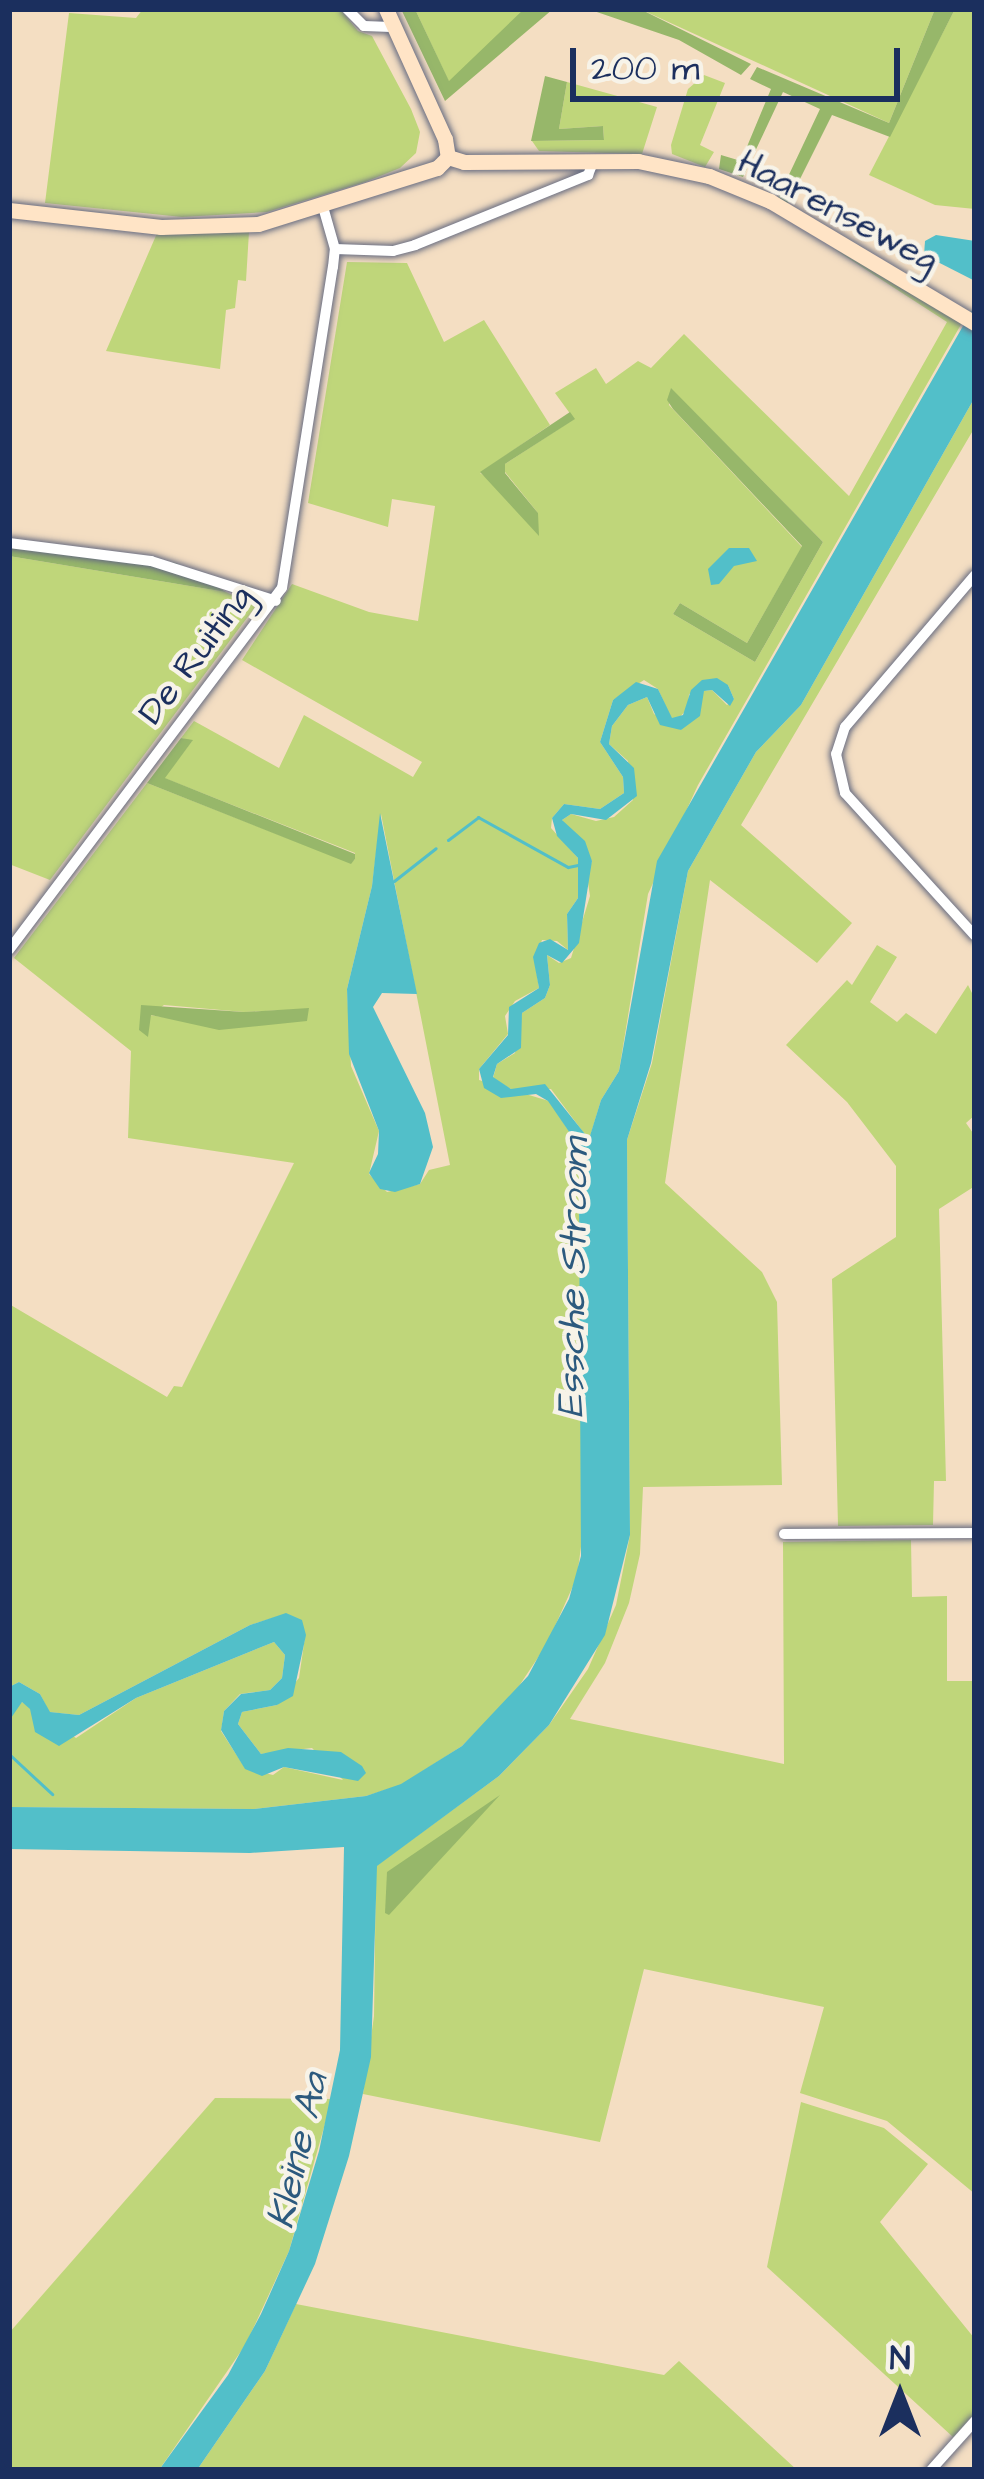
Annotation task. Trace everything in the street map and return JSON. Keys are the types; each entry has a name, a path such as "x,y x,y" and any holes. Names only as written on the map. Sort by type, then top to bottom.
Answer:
{"street":[{"path":"347,9 364,26 391,27"},
{"path":"9,210 210,228 258,224 437,168 448,157 445,139 386,9"},
{"name":"Haarenseweg","path":"448,157 464,163 594,160 660,164 743,188 967,319"},
{"path":"334,249 393,251 415,245 588,175 594,160"},
{"name":"De Ruiting","path":"9,950 276,601 287,572 334,249 323,207"},
{"path":"9,543 151,561 276,601"},
{"path":"975,575 845,727 836,754 845,793 975,936"},
{"path":"784,1534 975,1533"},
{"path":"932,2470 975,2421"}],"green space":[{"path":"143,9 340,9 358,31 372,36 411,109 420,132 416,153 400,168 365,182 267,212 182,217 45,203 69,13 136,18"},
{"path":"401,9 415,9 449,81 524,9 553,9 445,101"},
{"path":"415,9 524,9 526,13 449,82"},
{"path":"588,9 640,9 751,64 741,75 679,40"},
{"path":"640,9 935,9 889,123"},
{"path":"935,9 955,9 890,137 832,115 787,205 777,200 820,109 783,92 743,177 719,169 721,155 741,161 771,89 750,79 757,67 889,123"},
{"path":"955,9 975,9 975,209 935,205 869,175"},
{"path":"704,75 725,83 700,145 714,152 705,167 672,154 671,145 688,89"},
{"path":"545,76 567,82 559,129 603,126 604,140 531,141"},
{"path":"567,82 657,107 642,154 539,151 532,141 604,140 603,126 559,129"},
{"path":"158,231 249,232 246,281 238,280 235,308 226,310 220,369 106,351"},
{"path":"831,247 963,321 698,785 648,894 619,1071 601,1100 589,1140 551,1089 511,1089 493,1078 497,1064 515,1053 522,1013 545,998 550,985 547,955 559,963 571,958 590,896 587,876 592,861 562,820 571,814 596,821 614,817 633,800 628,761 609,744 612,726 628,705 647,697 654,714 681,730 704,691 712,690 727,705 734,699 728,685 689,694 688,708 679,718 671,718 658,689 644,680 613,700 600,742 623,777 624,793 600,809 564,804 552,818 551,828 578,858 578,898 567,914 568,950 557,941 542,940 535,963 539,988 515,1001 505,1016 508,1034 479,1069 479,1080 549,1101 587,1158 579,1198 584,1524 577,1577 547,1644 513,1695 462,1746 401,1785 366,1796 254,1809 9,1807 9,1721 17,1705 22,1702 76,1738 136,1698 274,1642 285,1655 282,1678 270,1690 240,1694 224,1711 221,1731 245,1768 273,1775 284,1767 343,1780 312,1748 261,1754 238,1724 242,1712 277,1705 299,1678 305,1637 286,1614 250,1625 79,1715 49,1712 40,1694 19,1682 9,1687 9,1304 167,1397 174,1386 182,1387 294,1163 128,1138 131,1051 14,958 147,783 351,863 355,859 355,853 164,778 192,741 181,738 194,721 279,768 304,715 413,777 422,762 242,660 292,584 369,612 418,621 435,506 392,499 388,527 308,503 347,262 407,263 444,342 484,320 550,425 480,473 538,513 505,472 505,464 574,419 555,393 596,368 606,384 638,361 651,368 684,334 849,496 947,322","holes":["671,389 823,542 755,662 673,614 680,603 747,643 802,547 669,405","381,814 450,1165 429,1170 420,1184 387,1192 369,1174 379,1131 351,1066 347,989 372,886","164,1005 244,1012 309,1009 265,1024 224,1027 150,1015"]},
{"path":"671,388 823,542 755,662 673,614 680,603 747,643 802,546 673,409 667,400"},
{"path":"975,397 975,427 741,825 852,923 817,963 710,880 665,1183 762,1272 777,1302 782,1485 643,1487 640,1554 629,1603 605,1663 570,1719 784,1764 783,1542 911,1540 912,1597 947,1596 947,1681 975,1681 975,2194 887,2121 800,2093 824,2007 644,1969 600,2142 363,2094 374,2016 376,1866 499,1776 549,1725 588,1669 616,1605 630,1535 627,1140 652,1063 688,871 756,752 801,705"},
{"path":"570,412 575,419 505,464 505,473 538,513 539,536 480,472"},
{"path":"9,545 176,563 226,592 9,556"},
{"path":"9,556 226,592 256,606 50,880 9,864"},
{"path":"181,738 193,740 165,778 355,854 355,859 351,864 147,783"},
{"path":"877,945 897,957 870,1002 897,1022 906,1013 936,1034 968,985 975,999 975,1115 966,1123 975,1136 975,1186 939,1209 946,1481 934,1481 933,1525 838,1526 832,1279 896,1237 896,1166 847,1102 786,1045 847,980 852,985"},
{"path":"141,1005 244,1012 309,1008 307,1021 219,1030 151,1015 148,1037 139,1030"},
{"path":"500,1795 389,1915 385,1913 387,1872"},
{"path":"215,2098 332,2099 289,2251 246,2344 159,2470 9,2470 9,2333"},
{"path":"801,2102 884,2128 928,2164 880,2222 975,2339 975,2413 953,2437 767,2267"},
{"path":"296,2304 664,2375 679,2361 797,2470 197,2470 265,2371"}],"water":[{"path":"936,235 975,241 975,281 924,255 925,241"},
{"path":"975,305 975,397 801,705 756,752 688,871 651,1063 627,1140 630,1535 605,1635 549,1725 499,1776 377,1866 371,2057 349,2156 315,2264 265,2371 197,2470 159,2470 228,2375 261,2314 289,2251 319,2151 340,2050 344,1847 250,1853 9,1849 9,1807 254,1809 366,1796 401,1784 462,1746 528,1676 569,1599 581,1556 579,1198 587,1158 548,1101 536,1094 501,1098 484,1088 479,1069 508,1035 509,1007 539,988 533,957 539,943 550,939 568,950 567,914 578,898 578,858 557,836 552,818 564,804 600,809 624,793 623,777 600,742 613,700 636,682 658,689 672,718 683,715 691,690 702,680 717,678 728,685 734,699 730,706 712,690 704,691 700,716 681,730 660,725 647,697 628,705 612,726 609,744 634,768 637,796 606,820 571,814 562,820 585,841 592,861 579,943 562,963 547,955 550,985 545,998 522,1013 521,1048 497,1064 493,1077 511,1089 545,1084 589,1139 601,1100 619,1071 657,861"},
{"path":"729,548 749,548 757,561 734,566 719,584 711,585 708,569"},
{"path":"380,813 417,994 382,993 373,1007 425,1113 433,1147 420,1184 395,1192 380,1189 369,1173 378,1154 379,1131 349,1054 347,989 372,886"},
{"path":"286,1613 302,1620 306,1635 293,1696 277,1705 242,1712 238,1724 261,1754 288,1748 341,1752 362,1766 366,1773 358,1781 284,1767 262,1776 245,1769 221,1730 224,1711 241,1694 270,1690 282,1678 285,1655 274,1642 136,1698 59,1746 35,1732 30,1709 22,1702 9,1721 9,1687 19,1682 40,1694 50,1712 79,1715 250,1625"}],"waterway":[{"path":"448,840 478,817 568,867 578,865"},
{"path":"394,881 436,848"},
{"path":"9,1754 52,1794"}],"water label":[{"name":"Essche Stroom","path":"574,1278"},
{"name":"Kleine Aa","path":"299,2151"}]}
